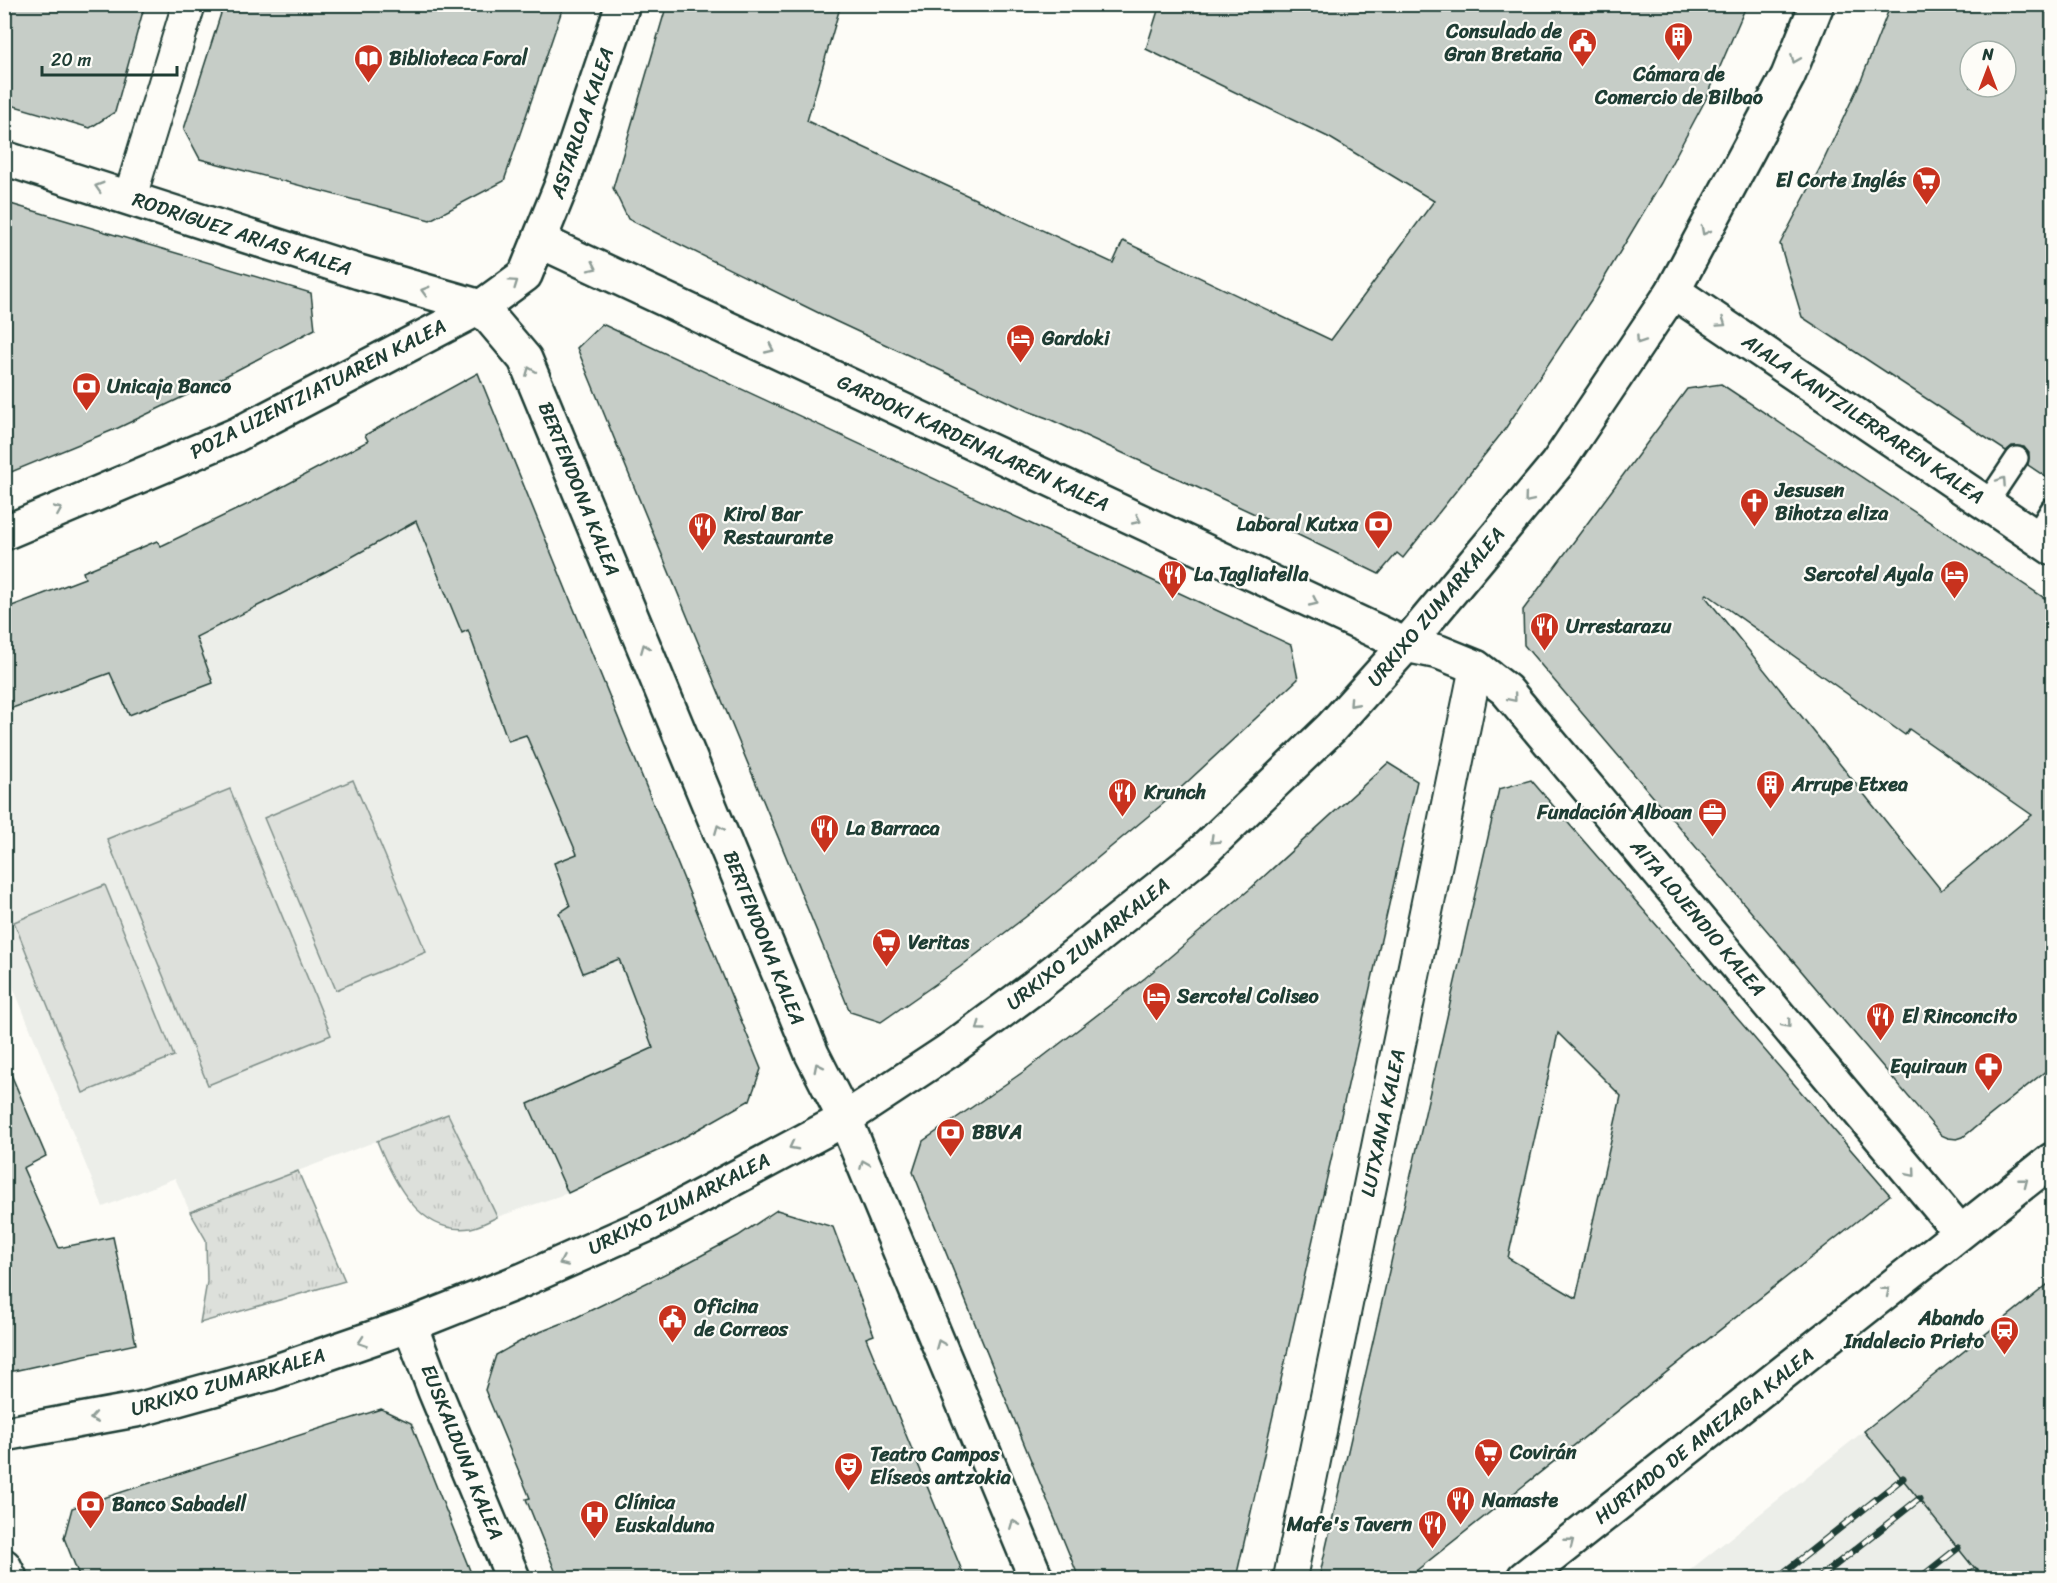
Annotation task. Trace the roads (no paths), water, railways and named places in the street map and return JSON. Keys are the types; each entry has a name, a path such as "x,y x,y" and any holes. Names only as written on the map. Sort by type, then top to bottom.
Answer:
{"street":[{"path":"130,197 189,4"},
{"name":"ASTARLOA KALEA","path":"540,242 623,4"},
{"name":"URKIXO ZUMARKALEA","path":"4,1434 141,1409 271,1373 410,1324 523,1280 649,1224 845,1119 948,1051 1036,986 1196,858 1331,728 1406,645 1557,464 1673,291 1788,76 1817,4"},
{"name":"RODRIGUEZ ARIAS KALEA","path":"4,158 359,272 481,307"},
{"name":"POZA LIZENTZIATUAREN KALEA","path":"4,533 236,435 481,307 525,275 540,242"},
{"name":"GARDOKI KARDENALAREN KALEA","path":"540,242 1406,645"},
{"name":"AIALA KANTZILERRAREN KALEA","path":"1673,291 1987,503 2047,531"},
{"name":"BERTENDONA KALEA","path":"481,307 525,359 812,1054 845,1119 1036,1578"},
{"name":"AITA LOJENDIO KALEA","path":"1406,645 1439,652 1476,667 1506,690 1960,1232"},
{"name":"LUTXANA KALEA","path":"1290,1578 1476,667"},
{"name":"HURTADO DE AMEZAGA KALEA","path":"1524,1578 2052,1160"},
{"name":"EUSKALDUNA KALEA","path":"410,1324 513,1578"},
{"path":"4,1566 10,1578"}],"lane":[{"path":"1987,503 2017,458"}],"railway":[{"path":"1777,1578 1903,1478"},
{"path":"1819,1578 1919,1499"},
{"path":"1920,1578 1958,1548"},
{"path":"1966,1578 1976,1571"}],"place":[{"name":"Cámara de Comercio de Bilbao","path":"1679,62"},
{"name":"Consulado de Gran Bretaña","path":"1583,68"},
{"name":"Biblioteca Foral","path":"368,84"},
{"name":"El Corte Inglés","path":"1927,206"},
{"name":"Gardoki","path":"1021,364"},
{"name":"Unicaja Banco","path":"86,412"},
{"name":"Jesusen Bihotza eliza","path":"1754,528"},
{"name":"Laboral Kutxa","path":"1379,550"},
{"name":"Kirol Bar Restaurante","path":"703,552"},
{"name":"La Tagliatella","path":"1173,600"},
{"name":"Sercotel Ayala","path":"1954,600"},
{"name":"Urrestarazu","path":"1545,652"},
{"name":"Arrupe Etxea","path":"1771,810"},
{"name":"Krunch","path":"1123,818"},
{"name":"Fundación Alboan","path":"1713,838"},
{"name":"La Barraca","path":"825,854"},
{"name":"Veritas","path":"887,968"},
{"name":"Sercotel Coliseo","path":"1156,1022"},
{"name":"El Rinconcito","path":"1881,1042"},
{"name":"Equiraun","path":"1988,1092"},
{"name":"BBVA","path":"951,1158"},
{"name":"Oficina de Correos","path":"673,1344"},
{"name":"Abando Indalecio Prieto","path":"2005,1356"},
{"name":"Covirán","path":"1489,1478"},
{"name":"Teatro Campos Elíseos antzokia","path":"849,1492"},
{"name":"Namaste","path":"1461,1526"},
{"name":"Banco Sabadell","path":"91,1530"},
{"name":"Clínica Euskalduna","path":"594,1540"},
{"name":"Mafe's Tavern","path":"1433,1550"}]}
